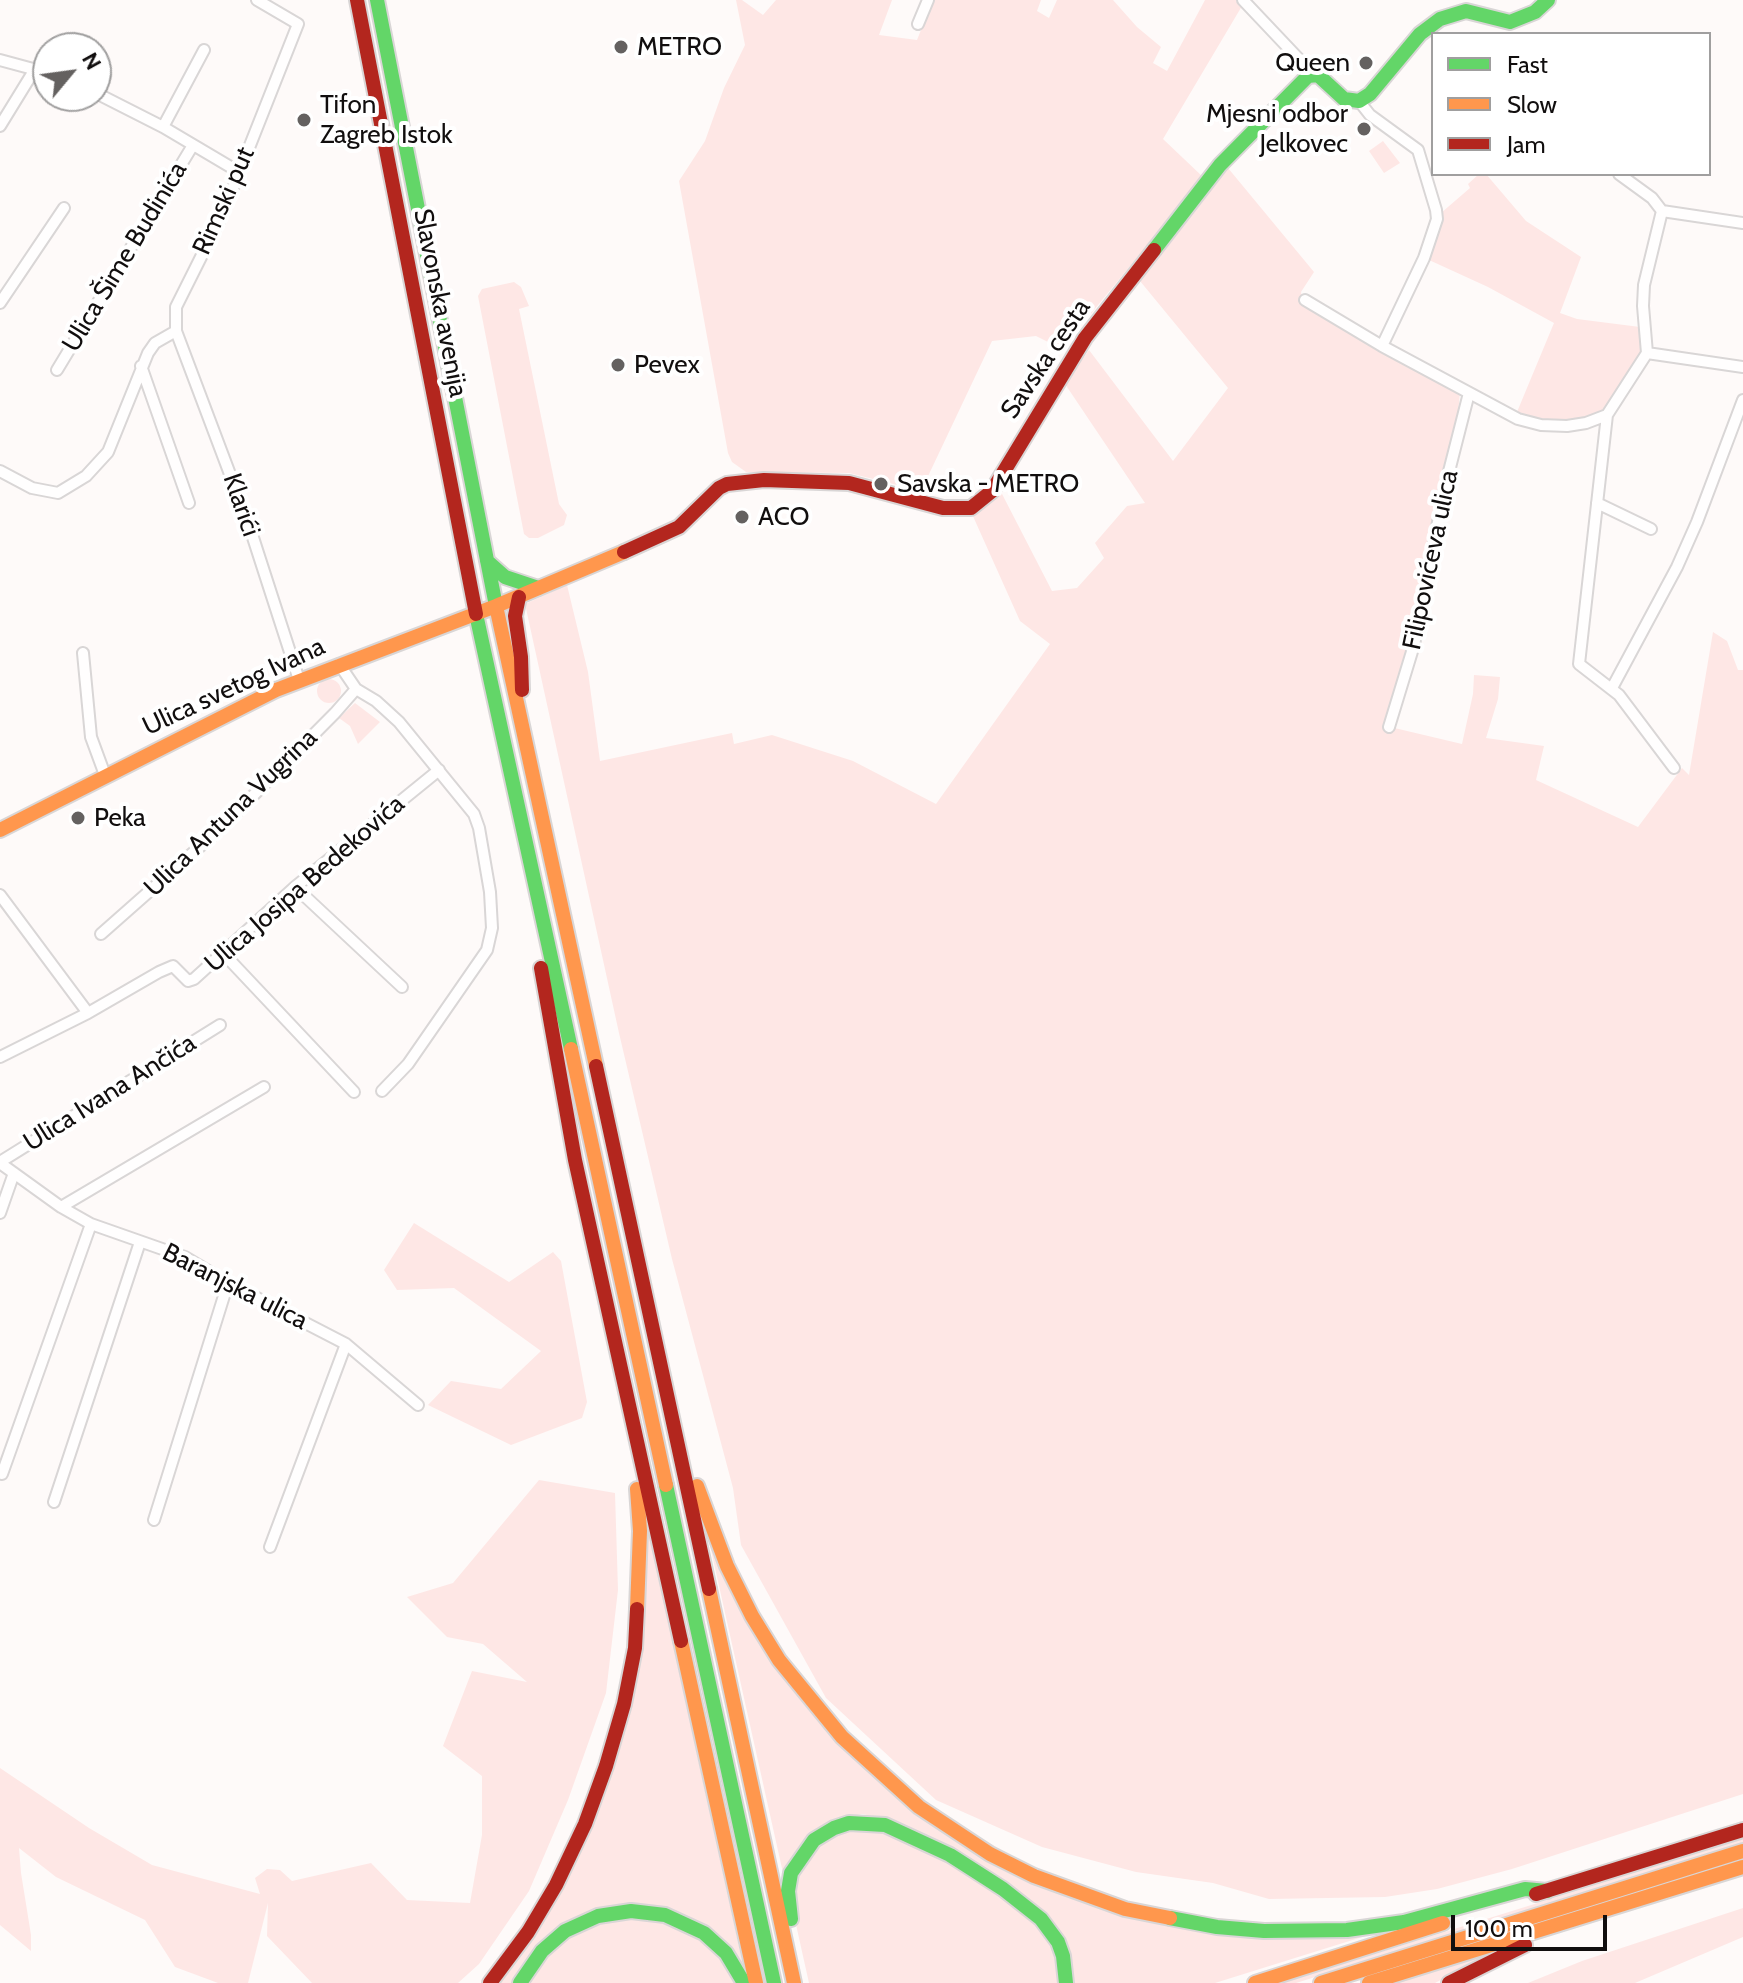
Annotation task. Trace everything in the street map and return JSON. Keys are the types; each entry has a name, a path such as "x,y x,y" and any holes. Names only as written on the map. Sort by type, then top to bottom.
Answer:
{"main road":[{"name":"Slavonska avenija","path":"357,0 476,614 541,913"},
{"name":"Slavonska avenija","path":"377,0 496,606 664,1384"},
{"path":"1314,75 1323,77 1344,99 1359,101 1370,94 1432,24 1458,6 1504,27 1522,19 1548,0"},
{"name":"Savska cesta","path":"496,606 679,527 727,484 764,480 821,480 857,484 943,508 963,510 979,503 992,491 1085,338 1220,165 1298,85 1314,75"},
{"path":"487,560 505,577 538,588"},
{"path":"518,712 523,678 515,616 519,597"},
{"name":"Ulica svetog Ivana","path":"0,830 299,680 496,606"},
{"path":"541,913 537,936 575,1160 756,1983"},
{"path":"541,913 774,1983"},
{"path":"664,1384 675,1398 703,1506 727,1566 779,1660 842,1737 878,1772 919,1807 990,1854 1034,1876 1125,1909 1217,1927 1264,1931 1347,1930 1404,1922 1525,1889 1547,1891"},
{"path":"664,1384 793,1976"},
{"path":"490,1983 528,1932 562,1873 585,1824 624,1704 635,1648 639,1582 640,1531 632,1457 633,1427"},
{"path":"793,1976 795,1942 788,1891 796,1862 807,1847 826,1832 849,1823 869,1822 896,1828 931,1844 1020,1901 1041,1919 1058,1942 1066,1983"},
{"path":"1255,1983 1743,1830"},
{"path":"1321,1983 1743,1851"},
{"path":"1369,1983 1743,1867"},
{"path":"1449,1983 1538,1939 1596,1921 1608,1910"},
{"path":"520,1983 542,1951 565,1931 598,1916 631,1911 665,1915 704,1933 726,1953 744,1983"}],"street":[{"name":"Rimski put","path":"176,331 176,307 224,211 298,24 257,0"},
{"path":"918,24 928,0"},
{"path":"1243,0 1314,75"},
{"path":"163,127 204,50"},
{"path":"0,60 32,68"},
{"path":"0,126 32,74"},
{"path":"112,101 239,172"},
{"path":"1359,101 1370,115 1418,150 1437,219 1424,258 1382,346"},
{"name":"Ulica Šime Budinića","path":"57,370 193,145"},
{"path":"1622,176 1652,198 1662,211 1743,223"},
{"path":"0,303 64,208"},
{"path":"1662,211 1644,285 1647,353 1607,415 1579,664 1612,688 1674,768"},
{"path":"1305,300 1382,346 1518,419 1541,425 1586,423 1607,415"},
{"path":"0,471 32,488 58,493 86,476 108,452 141,366 155,343 176,331"},
{"name":"Klarići","path":"176,331 248,522 299,680"},
{"path":"1647,353 1743,367"},
{"path":"141,366 189,503"},
{"name":"Filipovićeva ulica","path":"1389,727 1414,645 1444,491 1469,393"},
{"path":"1612,688 1681,559 1743,400"},
{"path":"1597,503 1651,529"},
{"path":"83,653 91,737 105,775"},
{"path":"339,664 356,689 376,701 399,722 474,814 490,892 491,940 482,959 452,998 428,1037 382,1091"},
{"name":"Ulica Antuna Vugrina","path":"101,934 221,828 356,689"},
{"name":"Ulica Josipa Bedekovića","path":"1,1054 88,1013 173,966 188,981 194,979 295,887 439,770"},
{"path":"295,887 402,987"},
{"path":"0,895 88,1013"},
{"path":"223,953 354,1092"},
{"name":"Ulica Ivana Ančića","path":"0,1162 220,1025"},
{"path":"61,1207 264,1087"},
{"name":"Baranjska ulica","path":"0,1162 61,1207 91,1224 185,1257 228,1283 346,1344 418,1405"},
{"path":"0,1213 14,1173"},
{"path":"2,1474 91,1224"},
{"path":"54,1502 140,1242"},
{"path":"154,1520 228,1283"},
{"path":"270,1547 346,1344"}],"shaded area":[{"path":"736,0 742,0 763,15 776,0 892,0 879,35 917,40 933,0 1041,0 1037,11 1049,18 1057,0 1113,0 1137,27 1161,47 1153,63 1167,71 1205,0 1236,0 1242,6 1163,139 1203,177 1062,349 1036,336 992,341 921,491 849,473 746,472 732,462 728,453 679,181 705,141 724,88 745,45"},
{"path":"1383,141 1400,163 1384,173 1369,151"},
{"path":"1228,168 1314,272 1301,292 1303,302 1460,392 1412,639 1386,726 1462,744 1474,675 1500,677 1498,699 1486,738 1544,746 1536,780 1638,827 1682,768 1689,775 1713,632 1727,641 1738,670 1743,670 1743,1794 1512,1869 1437,1889 1385,1897 1269,1899 1213,1883 1136,1872 1042,1847 936,1800 826,1698 741,1545 733,1488 672,1259 525,604 567,585 588,672 600,761 732,733 734,744 772,735 853,761 936,804 1050,644 1020,621 972,514 1001,492 1052,591 1077,588 1104,558 1095,543 1127,506 1145,503 1065,384 1089,350 1173,461 1228,388 1140,281"},
{"path":"1477,176 1488,176 1526,221 1581,257 1560,313 1577,319 1640,327 1642,353 1605,411 1586,418 1557,422 1517,412 1554,323 1488,287 1429,260 1441,213 1470,188 1468,184"},
{"path":"514,282 521,287 529,306 519,309 559,504 567,515 564,525 538,538 529,538 524,534 478,296 482,289"},
{"path":"329,679 340,686 341,691 334,702 329,703 318,696 317,691 324,680"},
{"path":"355,703 380,722 358,744 350,726 339,718"},
{"path":"414,1223 509,1282 553,1252 561,1261 587,1402 582,1418 511,1445 428,1405 451,1381 501,1389 541,1351 454,1288 397,1290 384,1270"},
{"path":"539,1480 615,1493 618,1590 606,1693 568,1800 529,1891 479,1964 458,1983 312,1983 267,1936 268,1903 248,1983 218,1983 175,1967 145,1920 56,1877 19,1848 31,1951 0,1925 0,1768 89,1828 152,1865 260,1894 255,1878 267,1869 280,1870 292,1881 371,1863 407,1900 470,1903 482,1835 482,1776 443,1746 472,1671 527,1682 483,1644 447,1637 407,1597 453,1583"},
{"path":"645,1516 743,1965 708,1928 603,1908 513,1983 497,1983 611,1775"},
{"path":"709,1541 737,1601 870,1773 1099,1907 1375,1933 1215,1983 1072,1983 1056,1926 878,1817 862,1814 840,1819 783,1873"},
{"path":"876,1829 920,1846 1028,1915 1056,1954 1060,1983 809,1983 795,1920 794,1884 809,1854 842,1831"},
{"path":"1743,1839 1743,1844 1296,1983 1281,1983"},
{"path":"1743,1908 1743,1937 1635,1983 1528,1983 1582,1961"},
{"path":"607,1920 658,1920 680,1927 715,1951 737,1983 528,1983 563,1941"},
{"path":"1490,1953 1435,1983 1395,1983"}],"traffic: fast":[{"path":"377,0 496,606"},
{"path":"1154,250 1220,165 1308,76 1318,75 1344,99 1359,101 1370,94 1420,34 1440,19 1466,11 1510,22 1535,12 1548,0"},
{"path":"487,561 505,577 538,588"},
{"path":"476,614 571,1049"},
{"path":"666,1485 774,1983"},
{"path":"791,1919 788,1891 791,1873 814,1840 849,1823 885,1825 950,1855 1003,1889 1041,1919 1058,1942 1066,1983"},
{"path":"1170,1918 1217,1927 1264,1931 1347,1930 1404,1922 1525,1889 1547,1891"},
{"path":"520,1983 542,1951 565,1931 598,1916 631,1911 665,1915 704,1933 726,1953 744,1983"}],"traffic: slow":[{"path":"0,830 276,690 496,606 624,552"},
{"path":"496,606 596,1066"},
{"path":"571,1049 666,1485"},
{"path":"697,1486 727,1566 752,1616 779,1660 842,1737 919,1807 990,1854 1034,1876 1125,1909 1170,1918"},
{"path":"637,1489 640,1531 637,1609"},
{"path":"709,1589 794,1983"},
{"path":"681,1641 756,1983"},
{"path":"1321,1983 1743,1851"},
{"path":"1369,1983 1743,1867"},
{"path":"1255,1983 1443,1923"}],"traffic: jam":[{"path":"357,0 476,614"},
{"path":"624,552 679,527 727,484 764,480 849,483 943,508 971,508 992,491 1085,338 1154,250"},
{"path":"519,597 515,616 522,690"},
{"path":"541,968 575,1160 681,1641"},
{"path":"596,1066 709,1589"},
{"path":"490,1983 528,1932 556,1885 585,1824 624,1704 635,1648 637,1609"},
{"path":"1536,1894 1743,1830"},
{"path":"1449,1983 1525,1945"}],"place":[{"name":"METRO","path":"621,47"},
{"name":"Queen","path":"1366,63"},
{"name":"Tifon Zagreb Istok","path":"304,120"},
{"name":"Mjesni odbor Jelkovec","path":"1364,129"},
{"name":"Pevex","path":"618,365"},
{"name":"Savska - METRO","path":"881,484"},
{"name":"ACO","path":"742,517"},
{"name":"Peka","path":"78,818"}]}
